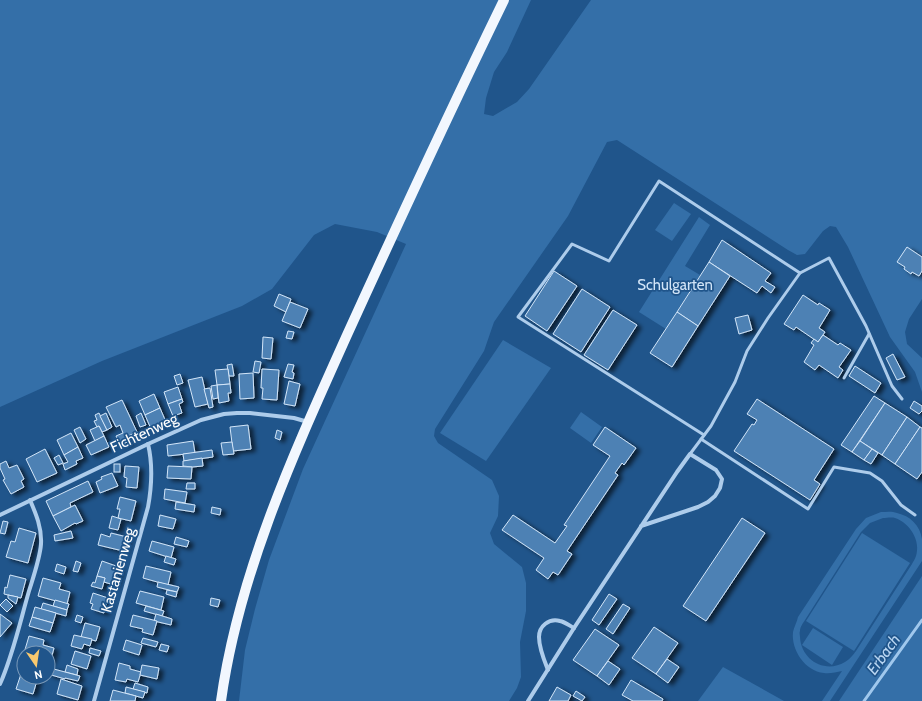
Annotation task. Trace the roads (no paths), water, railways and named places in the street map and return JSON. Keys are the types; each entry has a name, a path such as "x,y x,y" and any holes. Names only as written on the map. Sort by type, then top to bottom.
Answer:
{"main road":[{"path":"221,701 224,676 240,606 269,517 308,422 446,119 504,0"}],"street":[{"name":"Fichtenweg","path":"0,515 200,420 224,414 250,413 294,418 308,422"},
{"name":"Kastanienweg","path":"94,701 148,507 151,490 152,467 148,444"},
{"path":"528,701 574,628 641,526 677,472 690,454 716,470 722,479 720,488 715,496 708,502 698,507 641,526"},
{"path":"0,684 8,664 41,545 41,530 30,500"},
{"path":"548,670 541,650 539,638 540,631 544,624 552,620 560,621 574,628"}],"lane":[{"path":"704,435 518,316 572,244 609,261 659,182 800,273"},
{"path":"690,454 711,426 736,382 747,351 768,318 800,273 829,258 866,326 892,386 902,399"},
{"path":"844,378 869,334"},
{"path":"701,439 807,509 834,467 870,473 882,481 901,505 915,515"}],"waterway":[{"name":"Erbach","path":"864,701 922,620"}],"park label":[{"name":"Schulgarten","path":"675,285"}]}
